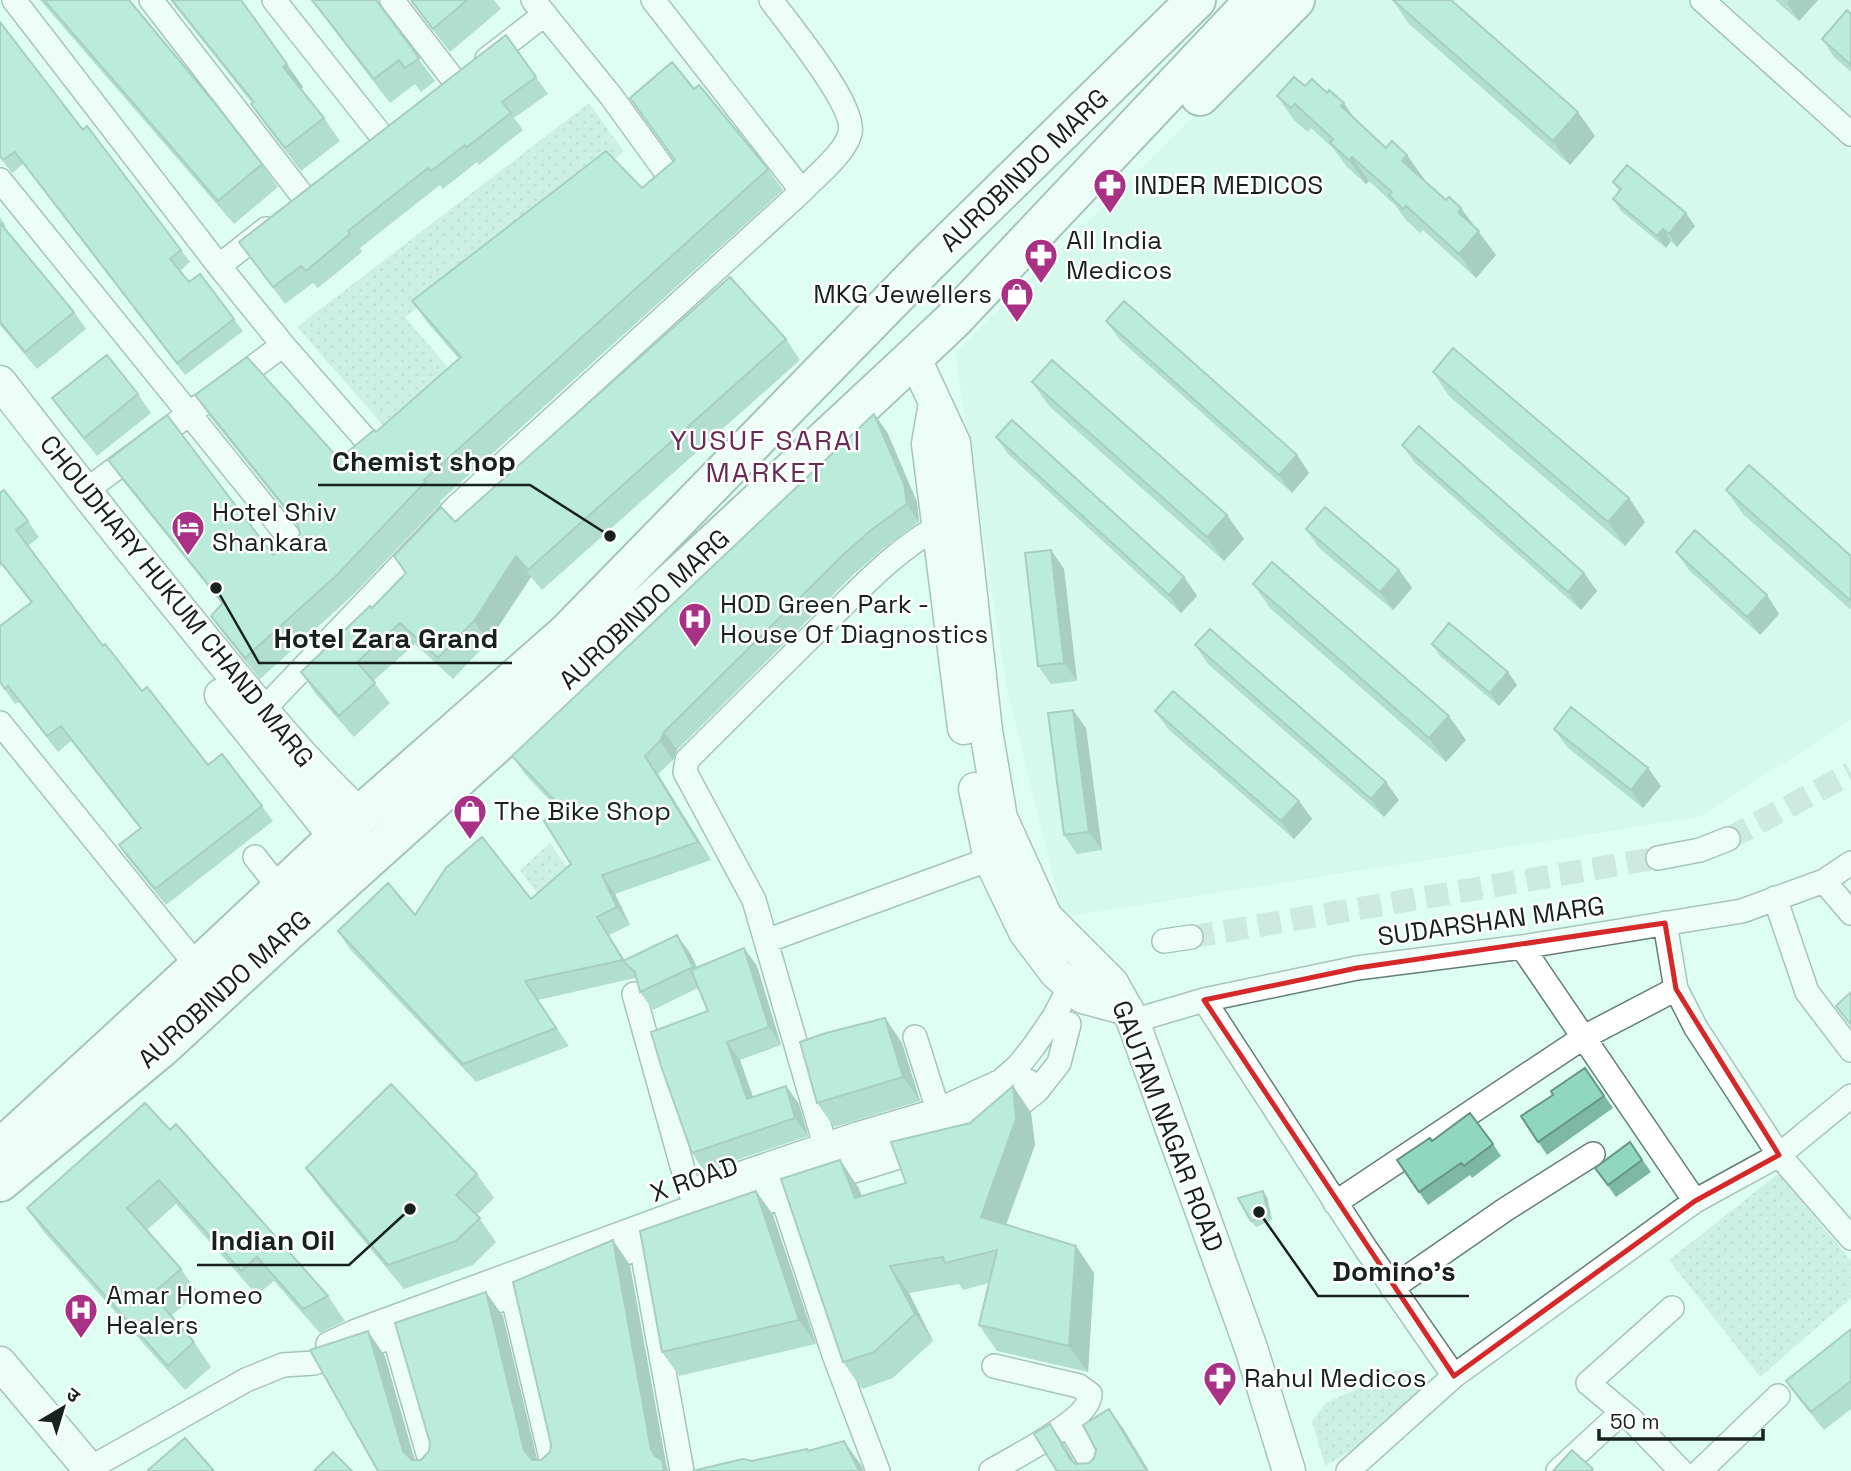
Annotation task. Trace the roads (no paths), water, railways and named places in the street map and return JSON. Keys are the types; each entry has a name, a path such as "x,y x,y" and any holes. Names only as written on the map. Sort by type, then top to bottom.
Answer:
{"highway":[{"name":"AUROBINDO MARG","path":"0,1149 348,826 567,633 929,262 1196,0"},
{"name":"AUROBINDO MARG","path":"0,1182 161,1048 565,682 914,357 968,304 1255,0"},
{"path":"968,304 1023,278 1091,205 1295,0"}],"street":[{"path":"14,0 219,266 366,440"},
{"path":"151,0 305,199"},
{"path":"274,0 384,139"},
{"path":"392,0 456,83"},
{"path":"653,0 802,191"},
{"path":"262,711 457,506 802,191 845,146 851,131 849,116 820,66 771,0"},
{"path":"1702,0 1851,134"},
{"path":"435,99 539,7 611,96 666,172"},
{"path":"364,154 404,123"},
{"path":"0,180 301,552"},
{"path":"219,266 325,184"},
{"path":"84,492 283,345"},
{"name":"GAUTAM NAGAR ROAD","path":"914,357 954,443 986,731 1001,818 1046,917 1112,983 1130,1015 1251,1348 1289,1471"},
{"name":"CHOUDHARY HUKUM CHAND MARG","path":"0,382 84,492 262,711 334,791 348,826"},
{"path":"935,403 928,444 938,527 963,725 990,859 1025,932 1074,1002 1130,1015"},
{"name":"CHOUDHARY HUKUM CHAND MARG","path":"0,415 68,504 348,826"},
{"path":"825,1145 754,900 685,772 687,760 857,592 893,559 938,527"},
{"path":"0,723 198,967"},
{"path":"1658,858 1700,850 1728,839"},
{"path":"255,857 281,890"},
{"path":"765,941 990,859"},
{"name":"SUDARSHAN MARG","path":"1130,1015 1357,968 1522,947 1742,911 1824,881 1851,863"},
{"path":"1824,881 1851,913"},
{"path":"1775,898 1807,992 1851,1049"},
{"path":"1665,922 1676,989 1696,1028 1779,1155 1851,1238"},
{"path":"1164,942 1191,937"},
{"path":"1522,947 1695,1201"},
{"path":"1335,1203 1584,1037 1676,989"},
{"path":"634,994 689,1191 938,1110 1001,1081 1019,1065 1054,1017 1074,1002"},
{"path":"1204,1000 1335,1203 1454,1376"},
{"path":"82,1470 246,1381 284,1365 314,1363 513,1298 641,1245 711,1223 834,1177 949,1142 1000,1119 1037,1091 1059,1063 1074,1002"},
{"name":"X ROAD","path":"284,1365 356,1331 690,1208 819,1167 978,1110 1028,1080 1054,1050 1074,1002"},
{"path":"915,1037 938,1110"},
{"path":"1358,1468 1454,1376 1695,1201 1779,1155 1851,1096"},
{"path":"1392,1288 1506,1209 1592,1154"},
{"path":"782,1196 834,1355 878,1471"},
{"path":"641,1245 682,1471"},
{"path":"513,1298 554,1471"},
{"path":"1672,1308 1588,1383 1622,1412 1681,1471"},
{"path":"394,1335 433,1471"},
{"path":"0,1363 82,1470"},
{"path":"991,1471 1068,1424 1088,1406 1090,1394 1086,1389 994,1366"},
{"path":"0,1396 82,1470"},
{"path":"1700,1471 1778,1396"},
{"path":"1558,1471 1622,1412"},
{"path":"1068,1424 1096,1471"},
{"path":"844,1454 870,1449"}],"tunnel":[{"path":"1728,839 1851,773"},
{"path":"1191,937 1658,858"}],"place":[{"name":"INDER MEDICOS","path":"1110,215"},
{"name":"All India Medicos","path":"1041,285"},
{"name":"MKG Jewellers","path":"1017,324"},
{"name":"Chemist shop","path":"610,536"},
{"name":"Hotel Shiv Shankara","path":"188,557"},
{"name":"Hotel Zara Grand","path":"216,588"},
{"name":"HOD Green Park - House Of Diagnostics","path":"695,649"},
{"name":"The Bike Shop","path":"470,841"},
{"name":"Indian Oil","path":"410,1209"},
{"name":"Domino's","path":"1259,1212"},
{"name":"Amar Homeo Healers","path":"81,1340"},
{"name":"Rahul Medicos","path":"1220,1408"}],"district":[{"name":"YUSUF SARAI MARKET","path":"766,456"}]}
